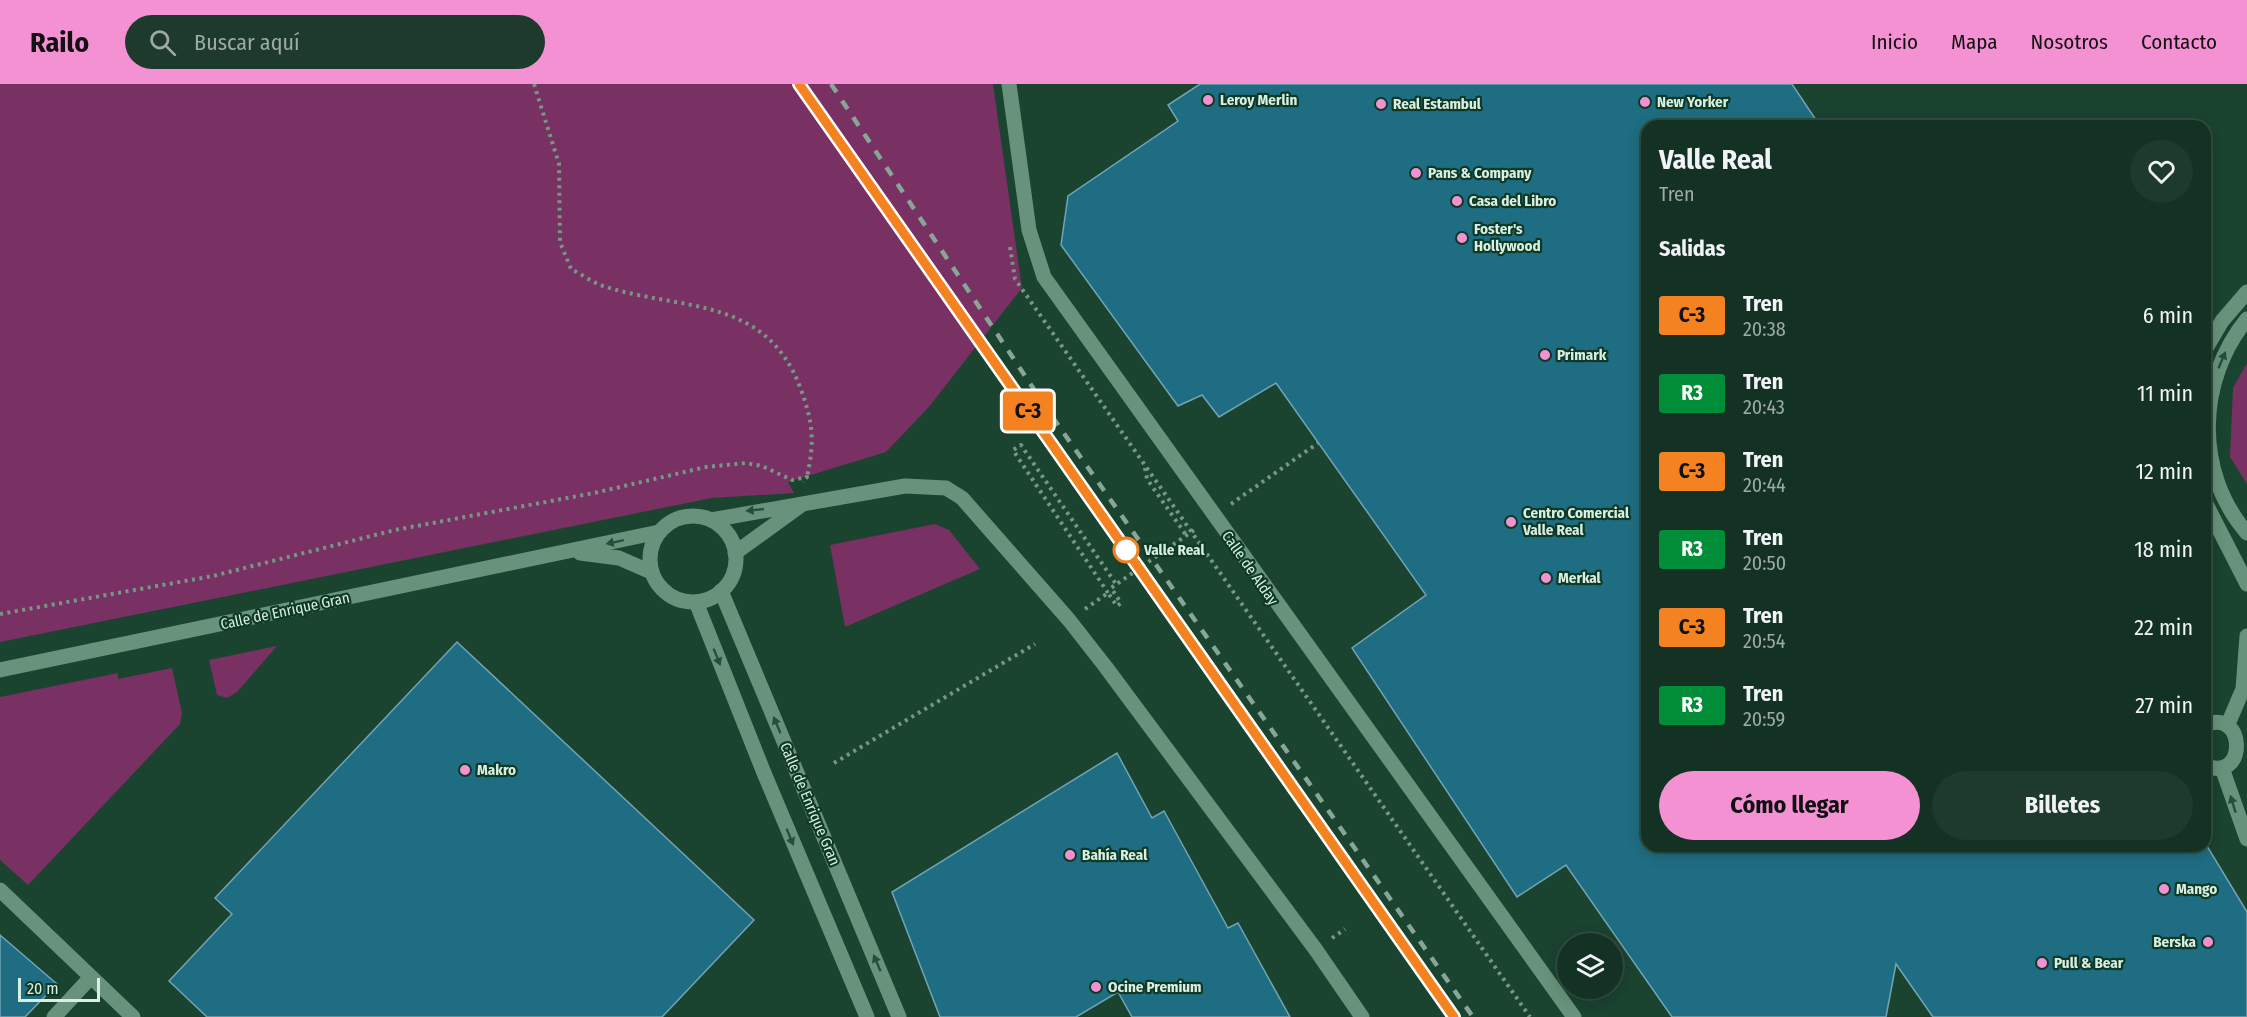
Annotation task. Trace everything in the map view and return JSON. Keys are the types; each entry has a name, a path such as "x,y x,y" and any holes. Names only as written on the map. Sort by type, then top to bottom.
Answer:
{"street":[{"name":"Calle de Alday","path":"1009,84 1029,230 1044,277 1574,1017"},
{"path":"2211,340 2222,321 2247,292"},
{"path":"2211,399 2218,366 2235,334 2247,319"},
{"path":"2211,458 2218,482 2247,533"},
{"path":"711,520 798,498 905,486 946,488 962,498 1105,666 1316,950 1362,1017"},
{"path":"735,553 798,498"},
{"path":"2211,514 2247,584"},
{"path":"697,516 711,520 732,538 735,567 730,580 721,591 709,599 696,602 681,601 658,585 651,572 649,558 659,532 670,522 683,517 697,516"},
{"name":"Calle de Enrique Gran","path":"0,670 659,532"},
{"name":"Calle de Enrique Gran","path":"571,551 619,558 651,572"},
{"name":"Calle de Enrique Gran","path":"721,591 899,1017"},
{"name":"Calle de Enrique Gran","path":"696,602 782,817 867,1017"},
{"path":"2228,724 2243,689 2247,636"},
{"path":"2211,723 2220,721 2228,724 2239,734 2241,749 2234,762 2222,768 2211,766"},
{"path":"2222,768 2247,839"},
{"path":"0,890 133,1017"},
{"path":"54,1017 91,977"}],"path":[{"path":"534,84 559,164 560,242 571,269 603,286 707,306 754,327 790,363 812,420 807,477 798,498"},
{"path":"1077,615 1110,590 1013,450 1021,445 1116,584"},
{"path":"0,614 213,576 395,530 572,498 706,467 746,463 762,466 792,480 807,477"},
{"path":"1145,467 1147,479 1186,535"},
{"path":"834,763 1035,644"},
{"path":"1327,942 1345,929"}],"shaded area":[{"path":"0,84 993,84 1022,288 928,408 886,452 788,482 794,493 712,498 0,642"},
{"path":"2247,363 2247,484 2230,457 2233,388"},
{"path":"935,524 949,530 980,569 845,627 830,545"},
{"path":"277,646 237,692 227,698 217,695 209,660"},
{"path":"172,668 182,713 180,724 28,885 0,860 0,697 118,673 118,679"}],"building":[{"name":"Centro Comercial Valle Real","path":"1200,84 1792,84 1816,120 1641,120 1641,852 2211,852 2247,912 2247,1017 1933,1017 1896,964 1886,1017 1672,1017 1623,947 1623,933 1613,933 1566,865 1517,897 1352,648 1426,595 1276,383 1219,417 1202,395 1178,406 1061,245 1068,196 1178,121 1168,105"},
{"name":"Makro","path":"457,642 754,920 662,1017 207,1017 169,981 232,914 215,898"},
{"name":"Bahía Real","path":"1117,753 1152,818 1164,811 1228,928 1238,923 1290,1017 1132,1017 1118,992 1076,1017 940,1017 892,892"},
{"path":"0,935 57,984 25,1017 0,1017"}],"railway":[{"path":"799,84 1454,1017"},
{"path":"831,84 1049,412 1473,1017"}],"train":[{"name":"C-3","path":"799,84 1454,1017"}],"place":[{"name":"Leroy Merlin","path":"1208,100"},
{"name":"New Yorker","path":"1645,102"},
{"name":"Real Estambul","path":"1381,104"},
{"name":"Pans & Company","path":"1416,173"},
{"name":"Casa del Libro","path":"1457,201"},
{"name":"Foster's Hollywood","path":"1462,238"},
{"name":"Primark","path":"1545,355"},
{"name":"Centro Comercial Valle Real","path":"1511,522"},
{"name":"Valle Real","path":"1126,550"},
{"name":"Merkal","path":"1546,578"},
{"name":"Makro","path":"465,770"},
{"name":"Bahía Real","path":"1070,855"},
{"name":"Mango","path":"2164,889"},
{"name":"Berska","path":"2208,942"},
{"name":"Pull & Bear","path":"2042,963"},
{"name":"Ocine Premium","path":"1096,987"}]}
